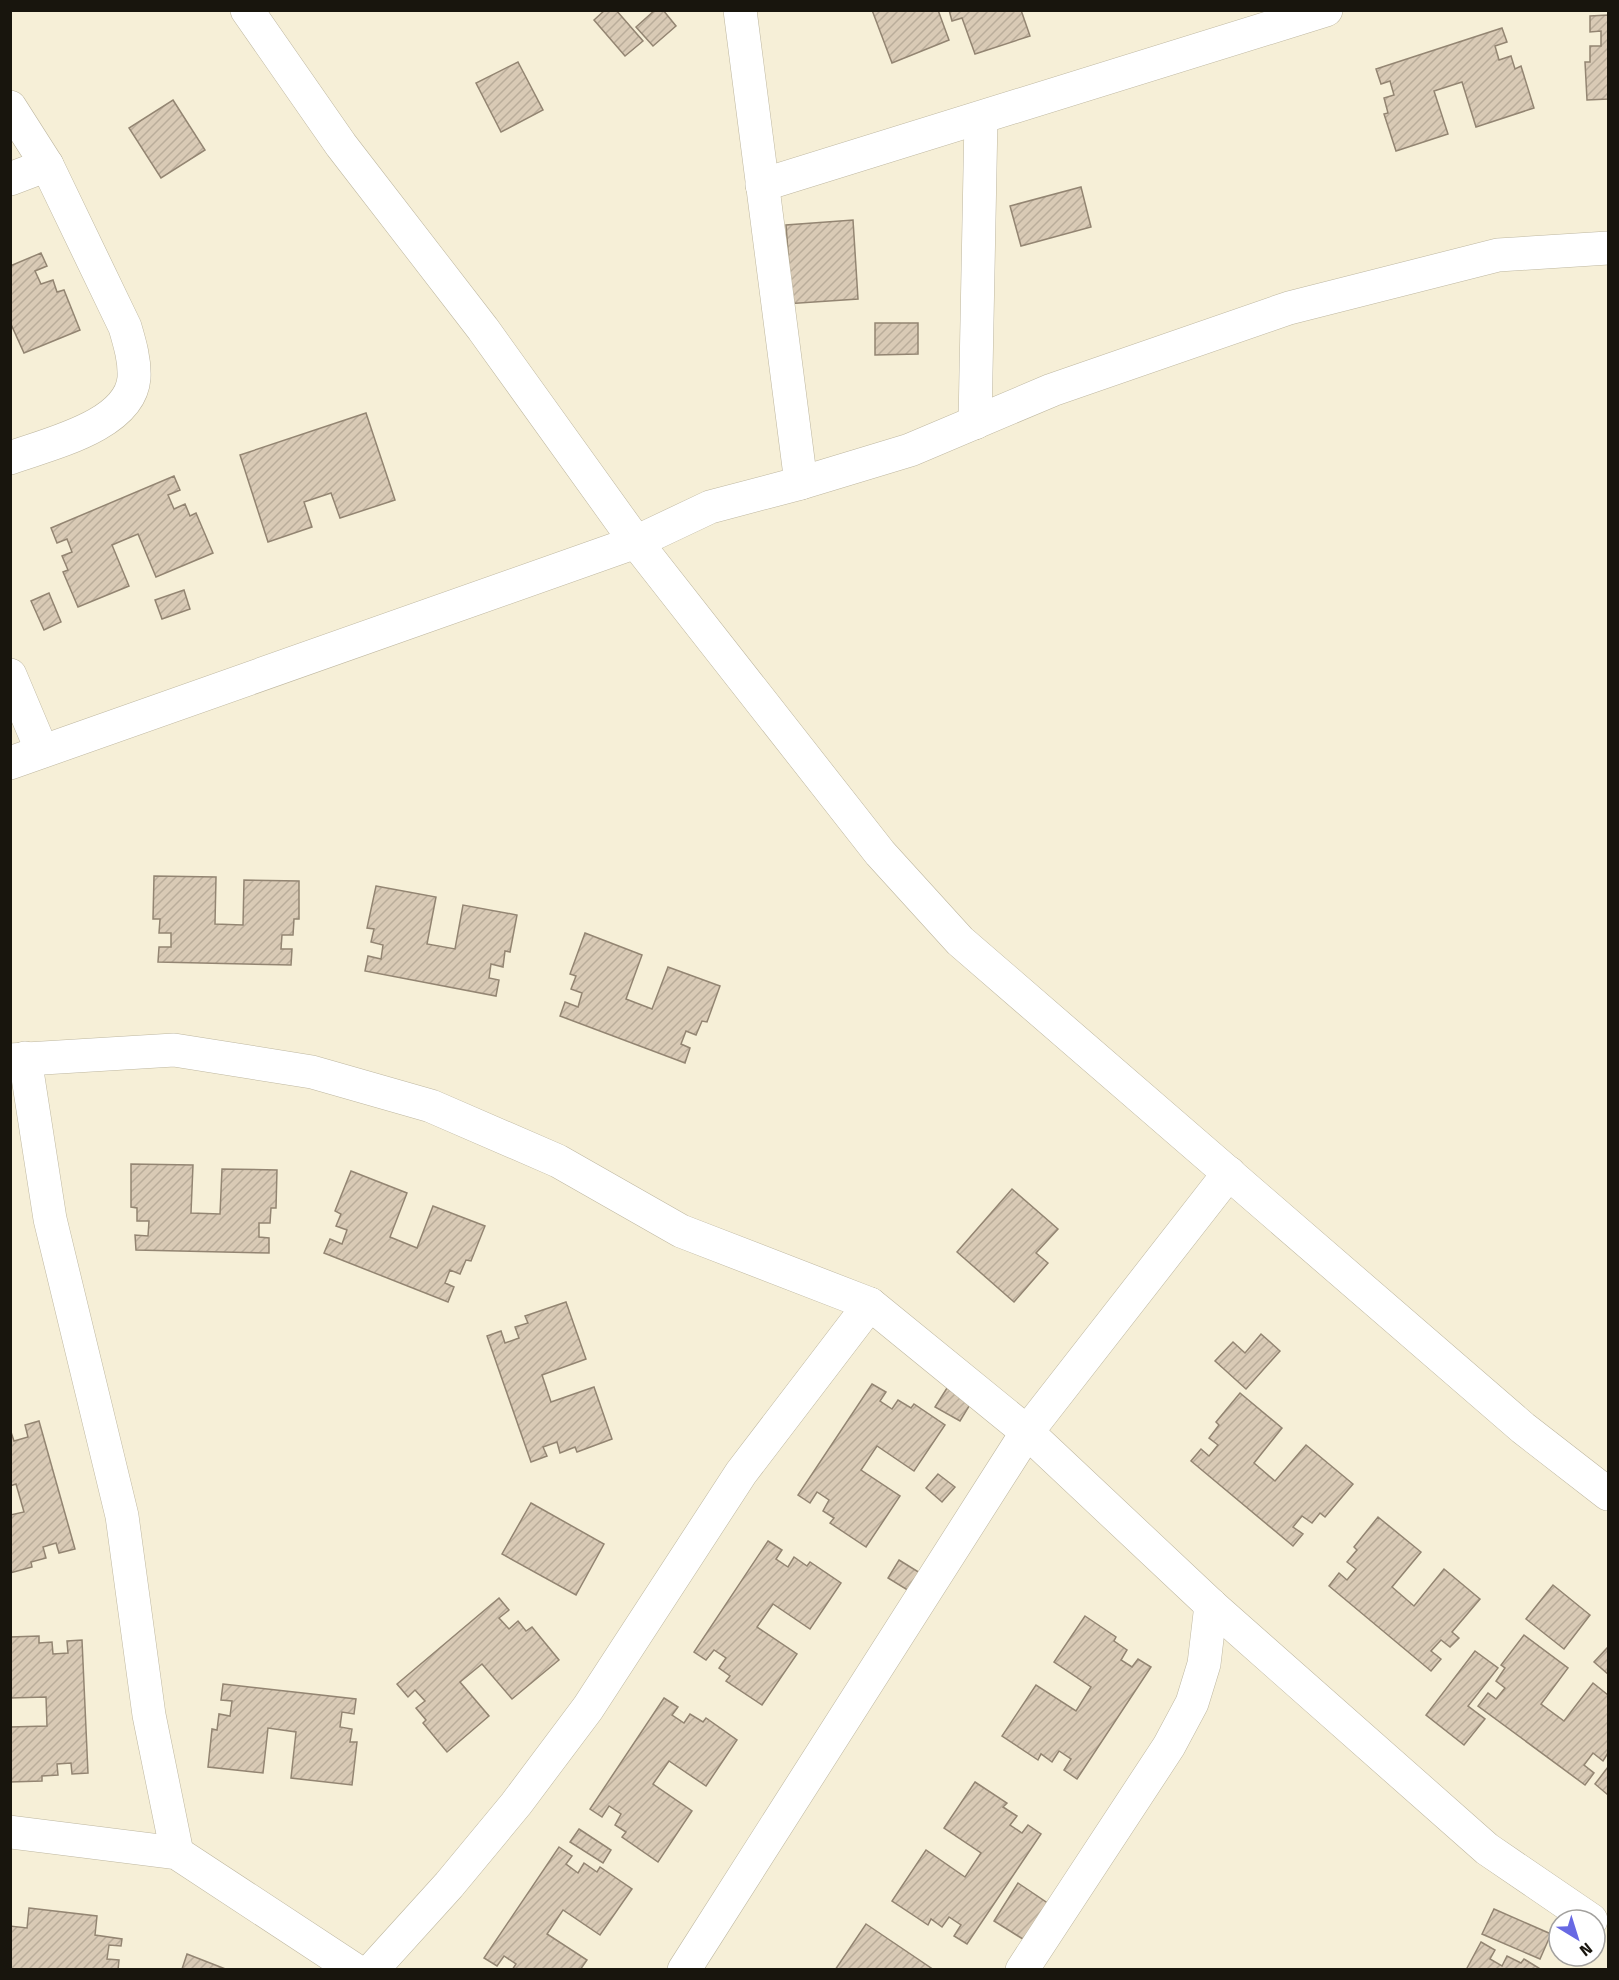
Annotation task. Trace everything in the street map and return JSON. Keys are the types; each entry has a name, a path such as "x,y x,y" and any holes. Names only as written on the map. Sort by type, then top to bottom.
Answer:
{"street":[{"path":"247,10 342,145 483,328 636,542 880,853 960,941 1523,1428 1608,1494"},
{"path":"740,10 801,483"},
{"path":"762,185 1326,10"},
{"path":"10,107 47,165 125,327 132,356 134,380 125,402 96,426 10,458"},
{"path":"975,423 981,117"},
{"path":"10,179 47,165"},
{"path":"10,762 636,542 710,507 801,483 910,450 1052,390 1289,308 1498,255 1608,248"},
{"path":"10,675 42,751"},
{"path":"177,1852 149,1715 122,1516 50,1219 18,1059 174,1050 312,1072 431,1106 558,1161 681,1231 870,1304 1027,1432 1211,1605 1486,1849 1572,1908"},
{"path":"684,1970 1027,1432 1228,1173"},
{"path":"372,1970 449,1885 509,1813 588,1708 741,1473 870,1304"},
{"path":"1022,1970 1169,1746 1192,1703 1204,1664 1211,1605"},
{"path":"10,1832 177,1852 355,1970"}],"building":[{"path":"605,10 616,10 643,41 625,56 594,20"},
{"path":"655,10 663,10 676,26 653,46 636,27"},
{"path":"872,10 938,10 949,40 892,63"},
{"path":"949,10 1021,10 1030,36 975,54 962,18 952,21"},
{"path":"1608,15 1608,99 1587,100 1585,62 1590,62 1590,46 1601,46 1601,31 1590,32 1590,16"},
{"path":"1502,28 1507,42 1495,46 1499,60 1511,56 1515,69 1521,66 1534,108 1476,127 1462,82 1434,91 1448,134 1396,151 1384,114 1388,113 1384,98 1394,95 1390,81 1381,84 1376,69"},
{"path":"518,62 543,110 501,132 476,83"},
{"path":"173,100 205,150 161,178 129,128"},
{"path":"1081,187 1091,227 1021,246 1010,206"},
{"path":"853,220 858,299 785,304 789,265 786,225"},
{"path":"41,253 47,266 35,271 41,284 53,280 57,292 64,290 80,330 24,353 10,322 10,266"},
{"path":"875,323 918,323 918,354 875,355"},
{"path":"366,413 395,500 340,518 331,493 304,502 312,527 268,542 240,455"},
{"path":"174,476 180,490 168,495 174,509 185,504 190,516 196,513 213,553 156,577 138,534 112,545 129,586 78,607 63,572 68,570 62,556 72,552 67,539 57,543 51,528"},
{"path":"184,590 190,609 162,619 155,600"},
{"path":"49,593 61,622 44,630 31,601"},
{"path":"154,876 216,877 215,924 243,925 244,880 299,881 299,919 294,919 293,935 282,935 281,949 292,949 291,965 158,962 159,947 171,947 171,933 159,933 160,919 153,919"},
{"path":"376,886 436,897 427,944 455,949 463,905 517,915 510,952 505,951 503,967 491,964 489,978 499,980 496,996 365,971 368,956 381,959 383,945 371,942 374,929 367,928"},
{"path":"585,933 642,955 626,999 652,1009 668,967 720,986 707,1022 702,1021 696,1035 686,1031 681,1044 690,1048 685,1063 560,1016 565,1002 578,1007 582,993 571,989 576,976 570,974"},
{"path":"131,1164 193,1165 191,1213 220,1214 222,1169 277,1170 276,1208 271,1208 270,1223 259,1223 259,1237 269,1238 269,1253 136,1250 135,1235 148,1236 149,1221 137,1221 137,1208 131,1207"},
{"path":"351,1171 407,1193 390,1237 417,1248 433,1206 485,1226 471,1261 466,1260 460,1274 450,1270 445,1283 454,1287 448,1302 324,1253 330,1239 342,1244 347,1230 336,1226 341,1214 335,1211"},
{"path":"1012,1189 1058,1229 1036,1253 1048,1263 1014,1302 957,1252"},
{"path":"566,1302 586,1359 542,1375 551,1402 594,1387 612,1439 577,1452 575,1447 560,1453 557,1442 543,1447 547,1456 531,1462 487,1336 501,1331 505,1343 519,1338 515,1327 528,1323 525,1316"},
{"path":"1261,1334 1280,1351 1246,1389 1215,1361 1233,1342 1245,1353"},
{"path":"872,1384 886,1392 880,1401 892,1409 898,1400 911,1408 914,1404 945,1425 914,1471 877,1446 861,1470 900,1496 866,1547 830,1523 834,1518 823,1511 829,1500 817,1492 810,1503 798,1495"},
{"path":"947,1388 971,1403 960,1421 935,1407"},
{"path":"1240,1393 1282,1428 1254,1463 1275,1481 1306,1445 1353,1484 1325,1517 1320,1513 1312,1523 1302,1516 1293,1527 1303,1534 1293,1546 1191,1461 1201,1449 1209,1456 1218,1445 1209,1438 1219,1425 1216,1422"},
{"path":"39,1421 75,1549 59,1553 56,1543 43,1547 46,1558 31,1562 32,1567 10,1573 10,1515 24,1512 16,1484 10,1486 10,1429 14,1441 28,1437 25,1425"},
{"path":"938,1474 955,1487 942,1502 926,1488"},
{"path":"531,1503 604,1544 576,1595 502,1554"},
{"path":"1378,1517 1421,1552 1392,1587 1414,1606 1444,1569 1480,1599 1452,1632 1459,1638 1450,1647 1441,1640 1431,1651 1441,1659 1431,1671 1329,1586 1339,1573 1347,1580 1356,1569 1347,1562 1357,1550 1354,1547"},
{"path":"768,1541 782,1550 776,1559 788,1567 794,1557 807,1566 810,1562 841,1583 810,1629 773,1604 757,1627 797,1654 762,1705 726,1681 730,1676 719,1668 726,1658 714,1650 706,1660 694,1652"},
{"path":"899,1560 925,1576 914,1594 888,1578"},
{"path":"1553,1585 1590,1615 1564,1649 1526,1619"},
{"path":"499,1598 509,1610 499,1618 509,1629 518,1621 526,1631 532,1627 559,1660 512,1699 482,1664 460,1682 489,1716 447,1752 423,1723 426,1720 416,1708 425,1701 415,1690 408,1697 397,1684"},
{"path":"1085,1616 1116,1637 1114,1641 1127,1650 1121,1660 1132,1667 1138,1659 1151,1667 1077,1779 1064,1770 1071,1759 1059,1751 1052,1762 1041,1754 1038,1760 1002,1736 1036,1685 1076,1711 1091,1687 1054,1662"},
{"path":"1524,1635 1568,1668 1541,1704 1564,1721 1593,1683 1608,1695 1608,1753 1603,1761 1593,1753 1584,1765 1594,1773 1585,1785 1478,1706 1488,1693 1496,1699 1505,1688 1496,1681 1505,1668 1501,1665"},
{"path":"39,1636 39,1643 52,1642 53,1654 68,1653 67,1641 82,1640 88,1773 72,1774 71,1763 57,1764 58,1775 42,1776 42,1781 10,1782 10,1727 47,1726 46,1697 10,1698 10,1637"},
{"path":"1608,1647 1608,1674 1594,1662"},
{"path":"1475,1651 1498,1668 1468,1706 1485,1719 1464,1745 1426,1715"},
{"path":"223,1684 356,1699 354,1714 342,1712 340,1727 352,1729 350,1742 357,1742 352,1785 291,1778 296,1732 268,1728 263,1773 208,1767 212,1729 217,1730 219,1714 230,1716 232,1701 221,1700"},
{"path":"664,1698 678,1707 672,1715 684,1723 690,1714 703,1722 706,1718 737,1740 706,1786 669,1761 653,1784 692,1811 658,1862 622,1837 626,1832 615,1825 621,1814 609,1806 602,1817 590,1809"},
{"path":"1608,1767 1608,1795 1595,1784"},
{"path":"975,1782 1007,1803 1003,1807 1017,1816 1010,1825 1022,1833 1028,1825 1041,1834 967,1944 954,1936 961,1925 949,1917 942,1927 931,1919 928,1925 892,1901 926,1850 965,1877 981,1853 944,1828"},
{"path":"579,1829 611,1850 603,1863 570,1842"},
{"path":"559,1847 572,1856 566,1864 578,1873 584,1863 597,1872 600,1867 632,1889 600,1935 563,1910 547,1934 587,1960 580,1970 512,1970 516,1964 504,1956 497,1966 484,1958"},
{"path":"1018,1883 1049,1904 1026,1941 994,1921"},
{"path":"29,1908 97,1916 95,1935 122,1939 121,1946 109,1945 107,1959 119,1960 118,1970 10,1970 10,1926 27,1928"},
{"path":"1494,1909 1547,1932 1547,1943 1540,1959 1482,1934"},
{"path":"866,1924 934,1970 835,1970"},
{"path":"1481,1942 1495,1950 1490,1959 1502,1966 1507,1956 1521,1963 1524,1959 1542,1970 1466,1970"},
{"path":"187,1954 228,1970 182,1969"}]}
